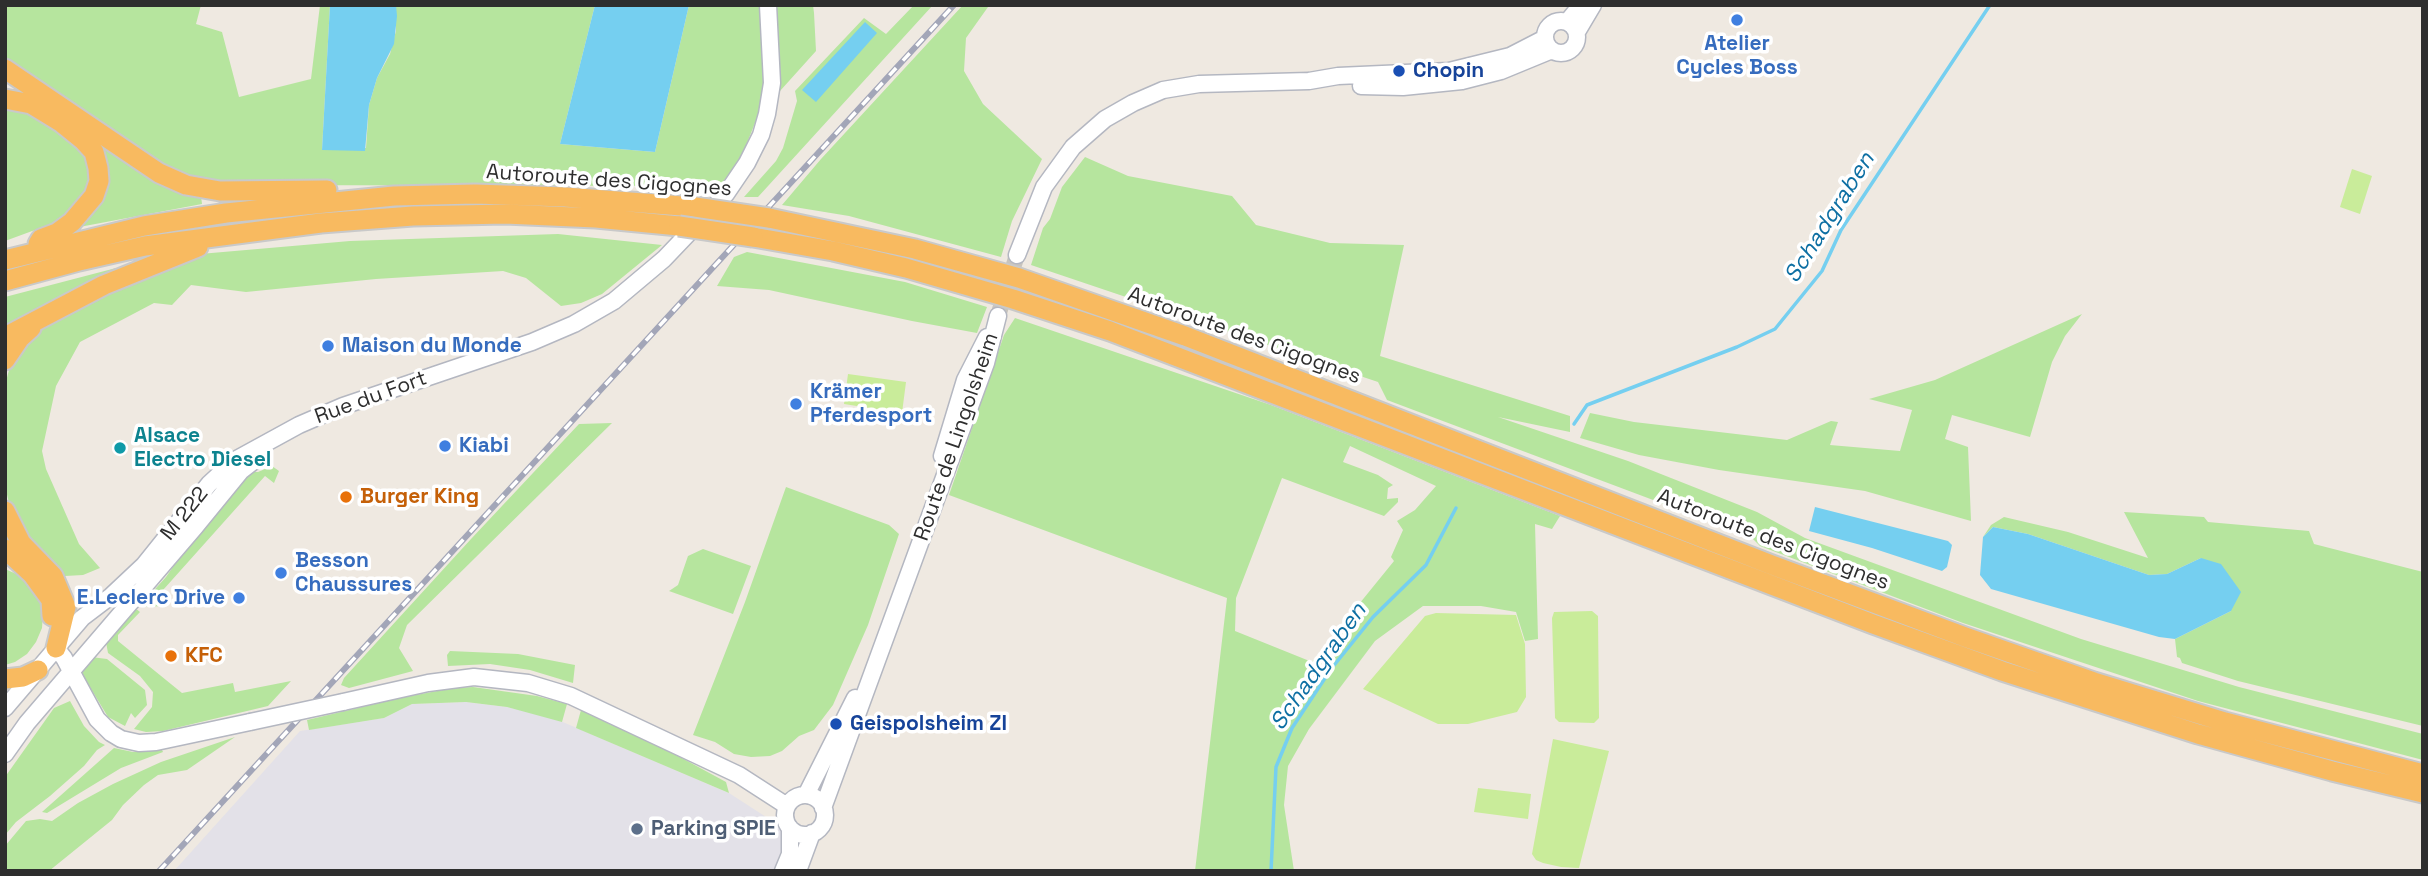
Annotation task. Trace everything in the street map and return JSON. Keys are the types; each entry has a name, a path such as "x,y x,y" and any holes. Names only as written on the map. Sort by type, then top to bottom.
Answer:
{"highway":[{"path":"5,69 159,173 202,188 220,191 293,191 533,187 565,197"},
{"path":"5,99 31,104 62,123 94,152 99,168 99,181 93,196 83,209 57,233 41,239 31,253"},
{"name":"Autoroute des Cigognes","path":"5,260 144,226 226,213 394,196 475,194 695,206 769,218 902,246 1019,278 1185,336 1772,565 2094,682 2292,741 2423,774"},
{"name":"Autoroute des Cigognes","path":"5,281 145,246 224,234 412,216 505,214 596,218 678,226 833,251 906,268 1110,331 2002,671 2198,734 2423,793"},
{"path":"5,337 104,285 192,250 224,234"},
{"path":"5,360 20,338 44,315"},
{"path":"5,511 21,543 52,576 66,607 56,648"},
{"path":"5,550 32,574 51,600 56,648"},
{"path":"5,679 23,677 38,670"}],"main road":[{"name":"Rue du Fort","path":"267,443 343,406 553,334 614,301 648,274 726,194 755,149 767,114 772,83 768,5"},
{"path":"1548,44 1562,53 1571,50 1577,42 1572,27 1581,5"},
{"path":"1572,27 1593,5"},
{"path":"1548,44 1551,25 1558,21 1572,27"},
{"path":"1017,255 1044,187 1073,147 1105,119 1163,90 1199,84 1275,81 1404,87 1451,83 1501,71 1548,44"},
{"name":"Route de Lingolsheim","path":"806,795 869,668 915,543 965,380 998,316 986,363 823,808"},
{"name":"M 222","path":"5,708 90,610 111,596 144,565 202,493 227,467 267,443"},
{"name":"M 222","path":"70,671 240,471 262,455 267,443"},
{"path":"56,648 97,719 116,736 139,743 156,742 428,683 474,677 528,683 577,698 739,775 787,806"},
{"path":"5,754 70,671"},
{"path":"783,871 790,854 790,828 785,817 787,806 795,798 806,795 816,799 824,813 821,825 812,833 798,871"},
{"path":"790,828 801,834 812,833"}],"shaded area":[{"path":"466,702 507,707 551,717 729,793 814,848 805,871 174,871 300,731 384,718 412,704"}],"green space":[{"path":"5,5 201,5 196,24 222,32 239,97 311,79 320,5 330,5 322,150 366,148 369,105 377,78 390,54 396,31 396,5 595,5 560,144 655,152 689,5 761,5 764,83 761,108 741,158 720,186 226,185 189,177 150,160 5,58"},
{"path":"775,5 813,5 814,13 816,51 780,91 776,87"},
{"path":"914,5 933,5 758,197 744,197 776,161 783,148 797,101 795,91 864,18 886,34"},
{"path":"963,5 1001,5 988,7 966,38 964,71 983,104 1042,159 1012,221 1001,257 849,216 782,205 821,159"},
{"path":"5,105 34,114 83,151 91,172 86,192 72,211 54,223 5,241"},
{"path":"90,139 201,196 202,204 74,228 94,204"},
{"path":"1085,157 1128,176 1232,196 1256,225 1330,243 1404,245 1380,356 1570,416 1570,432 1498,417 1628,461 1757,512 1805,538 2081,639 2239,687 2423,734 2423,760 2198,701 1963,623 1760,546 1746,532 1725,527 1387,400 1378,382 1031,265 1043,228 1050,219 1062,187"},
{"path":"2352,169 2372,176 2360,214 2340,207"},
{"path":"558,234 662,245 602,294 581,303 561,306 526,278 503,271 376,279 246,292 191,285 172,305 154,303 80,342 56,386 42,451 46,469 79,544 100,568 83,575 65,576 54,570 23,539 5,486 5,385 12,359 41,326 160,269 200,254 350,241"},
{"path":"747,252 905,282 987,307 977,333 769,290 717,286 734,257"},
{"path":"116,268 119,272 5,328 5,297"},
{"path":"2082,314 2065,336 2052,362 2030,437 1952,415 1945,439 1968,447 1971,521 1865,491 1719,470 1639,455 1580,438 1590,413 1634,422 1787,440 1831,421 1838,422 1830,445 1900,451 1912,410 1869,399 1935,380"},
{"path":"1015,318 1271,405 1560,516 1552,529 1535,524 1538,639 1525,641 1516,612 1481,606 1423,606 1375,641 1309,729 1288,766 1284,805 1294,871 1195,871 1227,598 949,495 1004,335","holes":["1350,446 1436,486 1415,510 1397,521 1403,530 1391,557 1394,561 1312,662 1235,631 1236,598 1282,478 1384,516 1398,502 1398,498 1387,499 1388,488 1393,485 1378,475 1343,462"]},
{"path":"848,374 906,382 902,413 844,404"},
{"path":"612,423 407,625 399,648 413,671 349,688 341,685 344,678 579,424"},
{"path":"272,466 279,471 274,483 265,476 155,599 162,606 144,607 147,598 234,487 252,472"},
{"path":"786,487 889,525 899,534 868,625 833,705 814,730 799,736 782,751 770,756 751,757 734,754 715,742 693,735"},
{"path":"2124,512 2204,517 2208,522 2309,531 2314,544 2423,572 2423,726 2238,681 2182,663 2177,657 2175,639 2231,611 2201,558 2167,574 2149,575 2028,534 1993,527 1983,537 1991,525 2004,517 2068,532 2148,558"},
{"path":"703,549 751,566 733,614 669,591 678,585 688,556"},
{"path":"5,569 21,576 40,599 43,613 42,628 36,642 27,654 5,665"},
{"path":"134,607 140,612 118,635 118,641 182,693 233,683 235,692 291,681 268,706 163,731 146,732 134,729 152,707 153,692 140,676 108,653 106,642"},
{"path":"1592,611 1598,616 1599,718 1594,723 1559,722 1555,718 1552,618 1554,612"},
{"path":"1436,613 1516,615 1525,644 1526,697 1517,712 1468,724 1438,724 1363,689 1425,616"},
{"path":"450,651 518,654 575,665 573,683 530,670 490,664 448,666 447,655"},
{"path":"91,657 107,659 145,690 147,705 135,718 131,713 125,726 108,717 80,670"},
{"path":"473,687 537,696 567,704 562,722 507,707 466,702 412,704 384,718 309,730 307,720 400,698"},
{"path":"70,701 84,726 105,745 50,796 16,822 5,835 5,777 54,708"},
{"path":"581,710 656,744 726,782 729,793 576,728"},
{"path":"235,737 187,770 158,775 144,785 112,820 49,871 5,871 5,846 26,821 52,821 113,784 161,762"},
{"path":"1553,739 1609,751 1579,868 1543,863 1536,860 1532,854"},
{"path":"114,748 133,752 163,752 121,768 47,813 42,812"},
{"path":"1478,788 1531,794 1528,819 1474,812"}],"water":[{"path":"330,5 396,5 394,44 377,78 369,105 365,151 322,150"},
{"path":"595,5 689,5 655,152 560,144"},
{"path":"865,22 877,33 816,102 802,90"},
{"path":"1815,507 1948,541 1952,545 1947,567 1942,571 1809,531"},
{"path":"1993,527 2028,534 2149,575 2167,574 2201,558 2221,564 2241,592 2231,611 2175,639 2159,637 1991,589 1980,575 1983,537"}],"waterway":[{"name":"Schadgraben","path":"1574,424 1587,405 1737,347 1775,329 1822,271 1841,230 1990,5"},
{"name":"Schadgraben","path":"1271,871 1276,767 1292,728 1331,669 1373,617 1426,565 1456,508"}],"tunnel":[{"path":"998,316 1017,255"}],"railway":[{"path":"159,871 954,5"}],"place":[{"name":"Atelier Cycles Boss","path":"1737,20"},
{"name":"Chopin","path":"1399,71"},
{"name":"Maison du Monde","path":"328,346"},
{"name":"Krämer Pferdesport","path":"796,404"},
{"name":"Kiabi","path":"445,446"},
{"name":"Alsace Electro Diesel","path":"120,448"},
{"name":"Burger King","path":"346,497"},
{"name":"Besson Chaussures","path":"281,573"},
{"name":"E.Leclerc Drive","path":"239,598"},
{"name":"KFC","path":"171,656"},
{"name":"Geispolsheim ZI","path":"836,724"},
{"name":"Parking SPIE","path":"637,829"}]}
